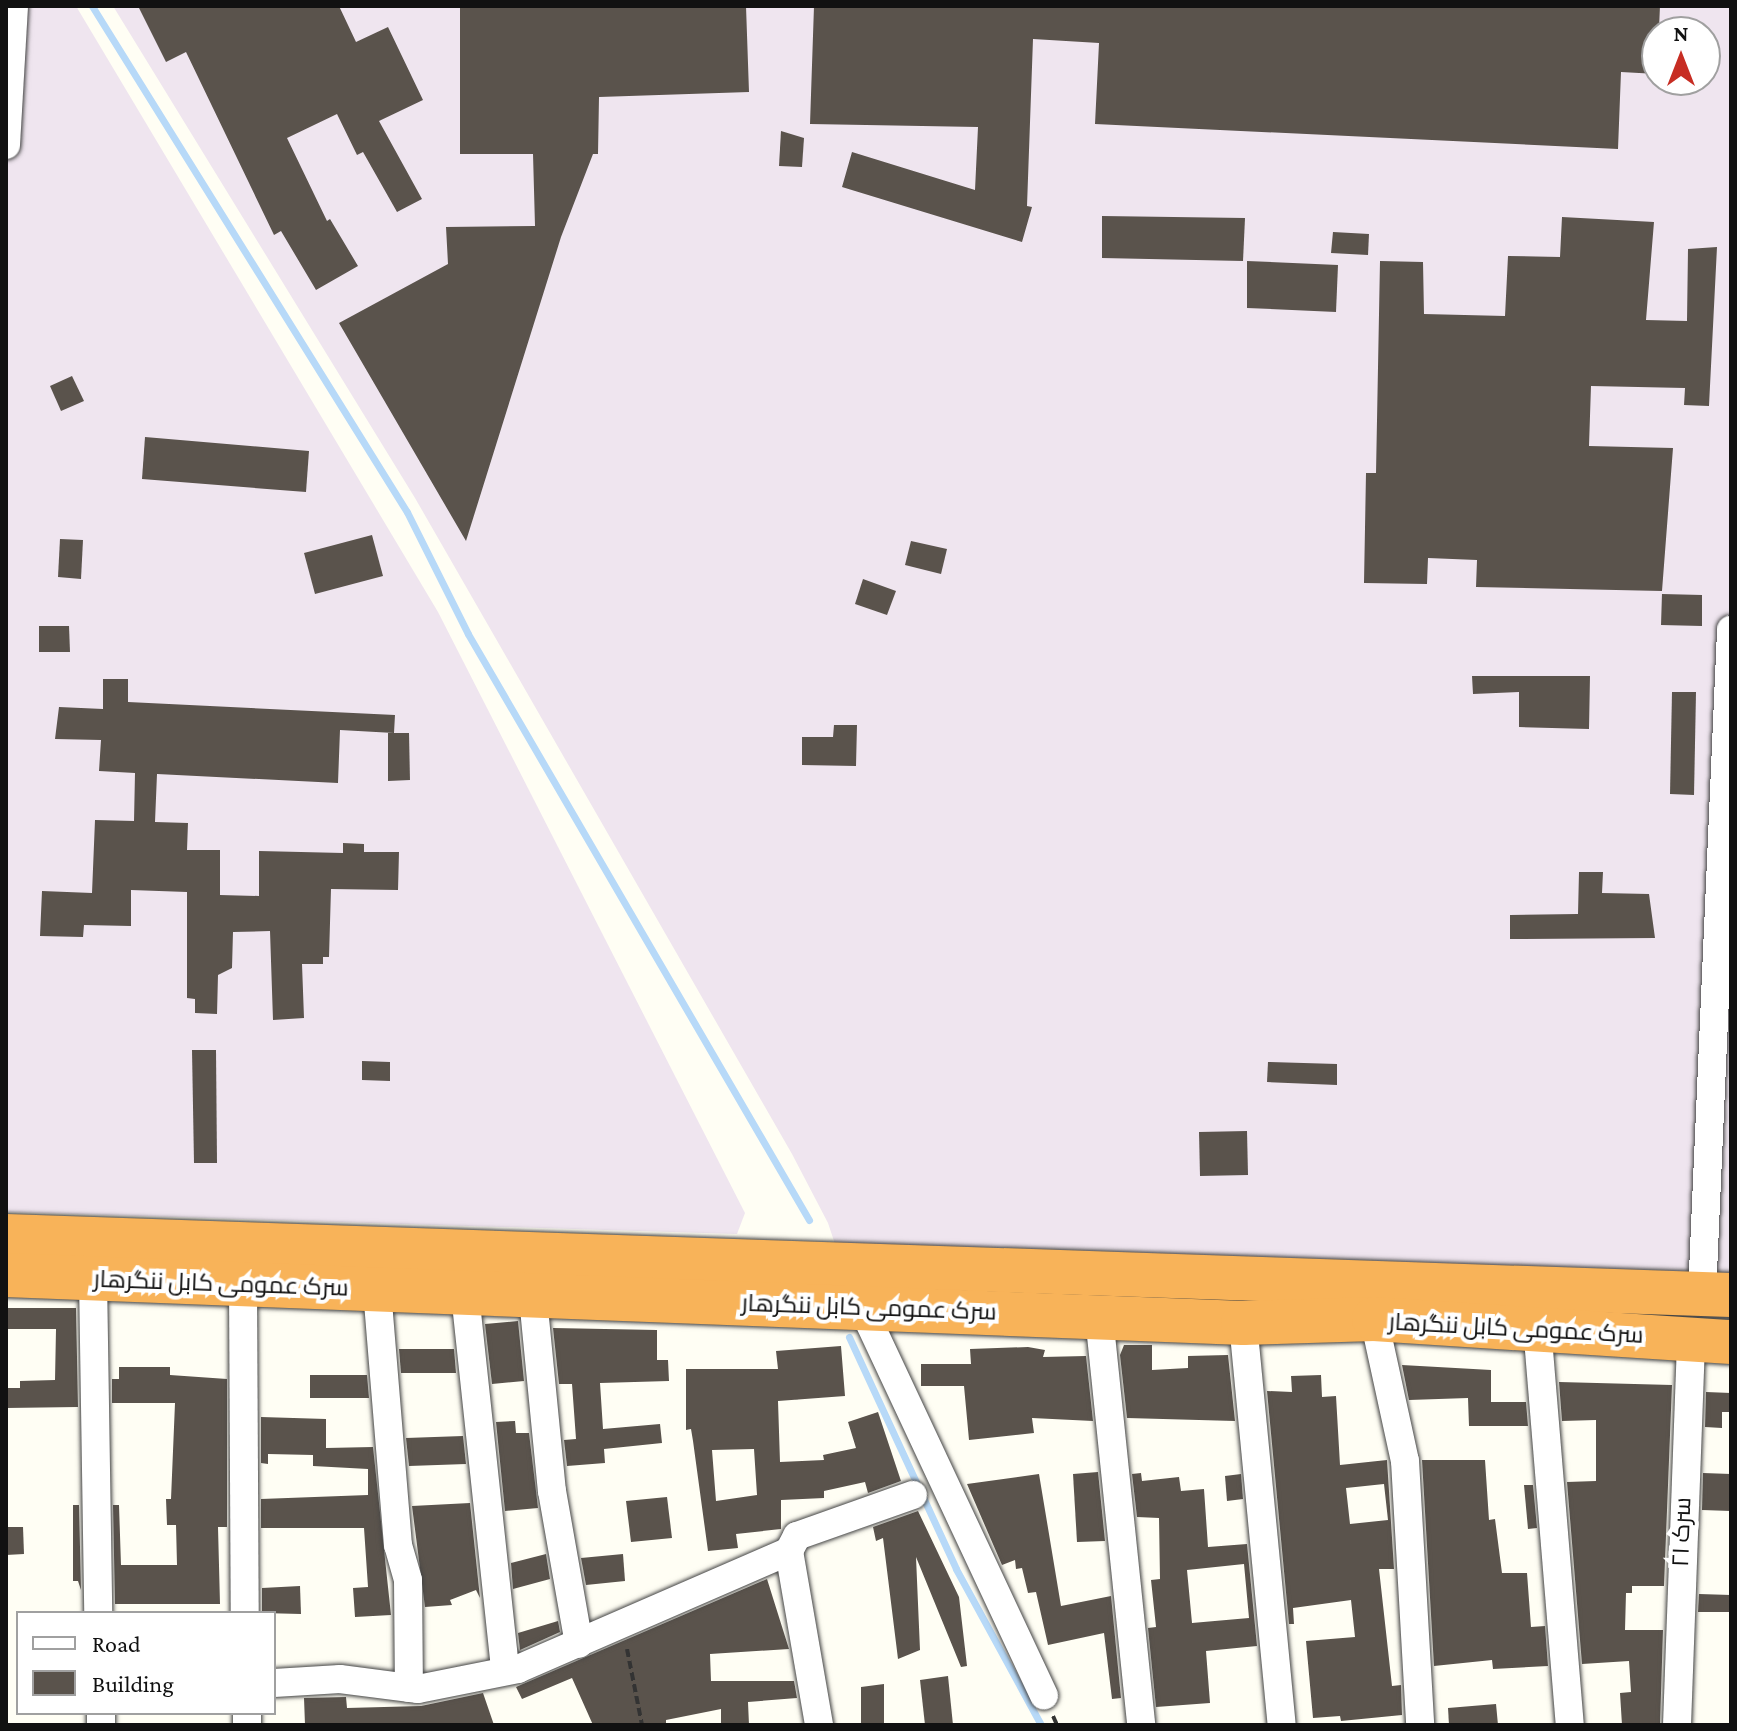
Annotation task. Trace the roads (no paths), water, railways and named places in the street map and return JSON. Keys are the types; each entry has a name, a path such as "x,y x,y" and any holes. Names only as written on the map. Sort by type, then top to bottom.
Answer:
{"highway":[{"name":"سرک عمومی کابل ننگرهار","path":"6,1236 1717,1295"},
{"name":"سرک عمومی کابل ننگرهار","path":"6,1275 533,1298 862,1307 1243,1323 1374,1319 1537,1326 1708,1340"},
{"path":"1708,1340 1717,1295"}],"street":[{"path":"6,145 14,6"},
{"path":"1717,1295 1731,630"},
{"path":"93,1278 98,1611"},
{"path":"243,1285 245,1611"},
{"path":"377,1290 398,1545 408,1580 409,1688"},
{"path":"465,1294 505,1671"},
{"path":"533,1298 552,1491 579,1644"},
{"path":"862,1307 1044,1695"},
{"path":"1099,1316 1141,1725"},
{"path":"1374,1319 1405,1461 1420,1725"},
{"path":"1243,1323 1282,1725"},
{"path":"1537,1326 1570,1725"},
{"name":"سرک ۲۱","path":"1677,1725 1708,1340"},
{"path":"819,1725 789,1551 797,1536 913,1495"},
{"path":"276,1683 340,1679 409,1688 505,1671 579,1644 789,1551"}],"waterway":[{"path":"92,6 407,512 468,634 809,1220"},
{"path":"849,1337 956,1569 1041,1725"}]}
